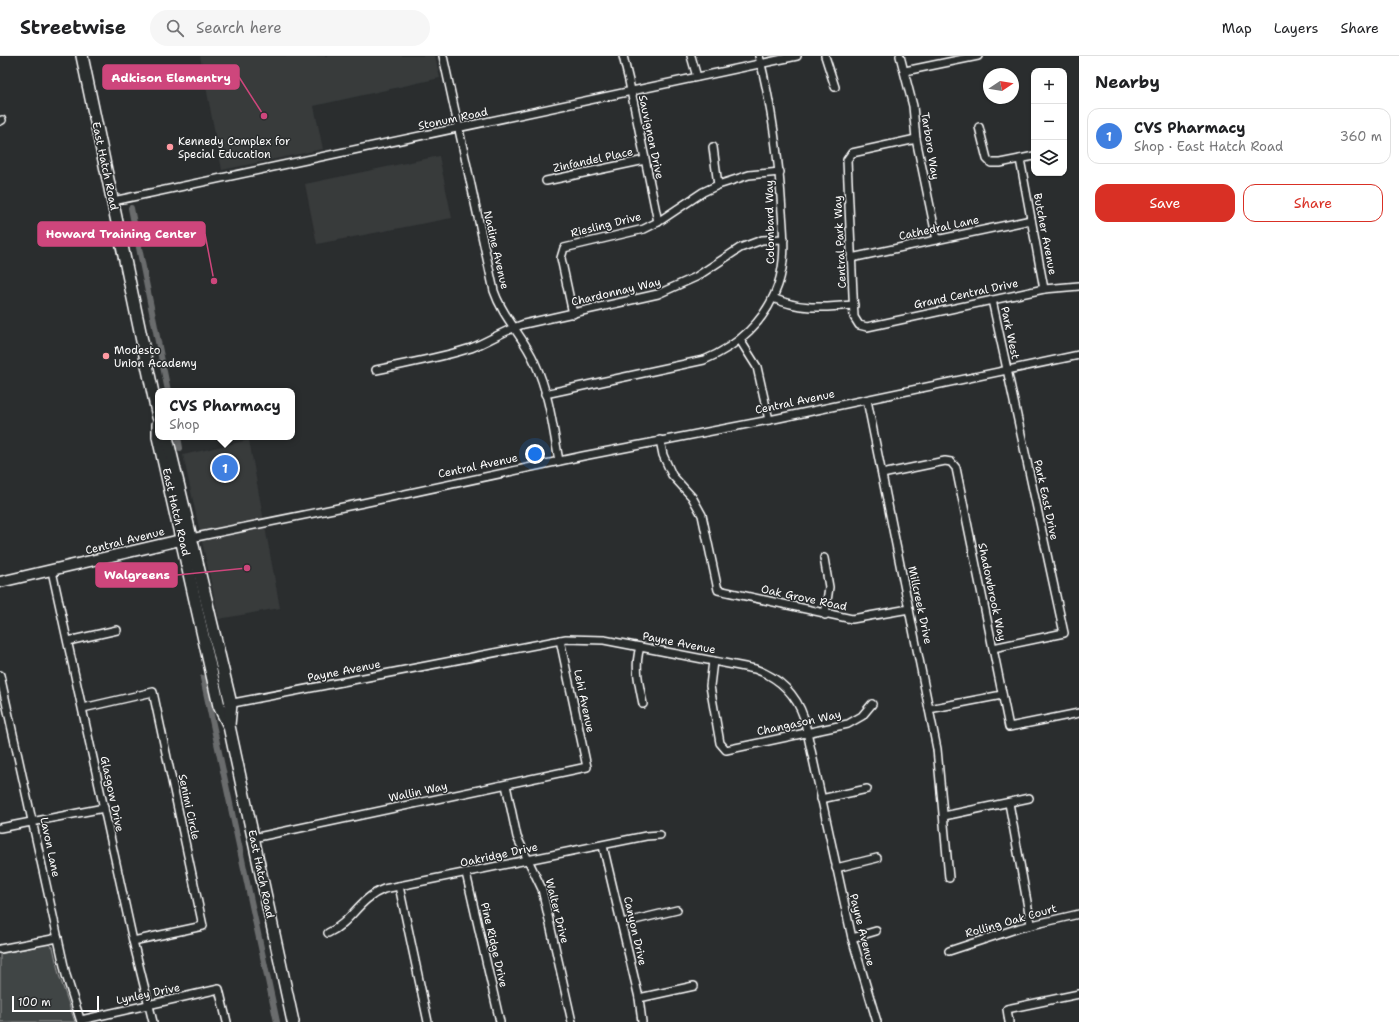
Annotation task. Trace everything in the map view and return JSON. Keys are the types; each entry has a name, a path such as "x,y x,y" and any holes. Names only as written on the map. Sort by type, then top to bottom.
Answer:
{"main road":[{"name":"East Hatch Road","path":"82,56 155,402"},
{"name":"East Hatch Road","path":"159,440 187,539"},
{"name":"East Hatch Road","path":"168,440 187,539 225,705 293,1022"}],"street":[{"name":"Nadine Avenue","path":"444,56 458,129 494,291 502,310 535,362 545,394 559,461"},
{"name":"Sauvignon Drive","path":"623,56 658,222"},
{"path":"691,56 697,77"},
{"name":"Colombard Way","path":"545,394 704,360 740,340 758,321 773,298 781,275 784,239 780,172 759,56"},
{"name":"Stonum Road","path":"113,201 798,56"},
{"path":"825,56 835,87"},
{"name":"Tarboro Way","path":"900,56 913,106 916,139 937,240"},
{"path":"905,71 978,56"},
{"path":"979,127 987,159 991,163 994,164 1031,157"},
{"name":"Central Park Way","path":"859,325 854,317 847,163 849,156 852,153 916,139"},
{"path":"713,147 718,184"},
{"name":"Butcher Avenue","path":"1020,159 1044,289"},
{"name":"Zinfandel Place","path":"546,181 645,160"},
{"name":"Riesling Drive","path":"573,314 561,258 564,248 632,232 658,222 691,199 718,184 749,176 780,172"},
{"name":"Cathedral Lane","path":"852,258 1031,220"},
{"name":"Chardonnay Way","path":"376,370 460,351 485,342 514,327 658,294 696,277 740,248 762,240 784,239"},
{"name":"Grand Central Drive","path":"859,325 867,327 1044,289 1079,286"},
{"path":"773,298 792,305 809,308 854,305"},
{"name":"Park West","path":"992,300 1007,371"},
{"path":"740,340 757,367 769,420"},
{"name":"Central Avenue","path":"0,582 187,539 660,440 769,420 1079,355"},
{"name":"Park East Drive","path":"993,648 1064,634 1007,371"},
{"name":"Millcreek Drive","path":"867,400 938,755 950,878"},
{"name":"Oak Grove Road","path":"660,440 663,455 672,475 692,498 702,515 718,590 852,619 860,619 909,609"},
{"name":"Shadowbrook Way","path":"882,474 945,461 951,462 956,468 1009,727 1079,713"},
{"path":"824,558 828,587 825,614"},
{"name":"Glasgow Drive","path":"52,570 152,1022"},
{"path":"68,641 117,630"},
{"name":"Payne Avenue","path":"225,705 560,640 596,638 755,670 779,681 797,701 804,718 852,938 877,1022"},
{"name":"Lehi Avenue","path":"560,640 587,767"},
{"path":"640,647 637,669 643,704"},
{"name":"Changason Way","path":"713,661 710,686 720,742 724,749 733,749 807,731 848,724 862,716 872,704"},
{"name":"Lavon Lane","path":"0,675 58,938 73,1000 81,1021"},
{"name":"Senimi Circle","path":"82,708 152,692 198,902 203,926 133,941"},
{"path":"930,709 1002,695"},
{"name":"Wallin Way","path":"253,838 587,767"},
{"name":"Walter Drive","path":"506,785 517,837 542,889 572,1022"},
{"path":"821,799 867,789"},
{"path":"944,816 1029,798"},
{"path":"1009,803 1031,924"},
{"path":"0,828 104,808"},
{"name":"Oakridge Drive","path":"328,933 341,927 369,897 384,889 528,859 603,846 646,836 660,835"},
{"name":"Canyon Drive","path":"603,846 639,998 642,1022"},
{"path":"836,868 877,858"},
{"name":"Pine Ridge Drive","path":"466,873 500,1022"},
{"path":"399,886 428,1022"},
{"path":"622,923 677,910"},
{"name":"Rolling Oak Court","path":"949,951 1031,924 1079,914"},
{"path":"852,938 876,932"},
{"path":"0,950 58,938"},
{"path":"639,998 694,986"},
{"name":"Lynley Drive","path":"81,1021 149,1004 219,989 226,1022"},
{"path":"1009,1022 1007,1009 1079,994"}],"shaded area":[{"path":"200,56 435,56 440,78 314,106 323,149 222,170"},
{"path":"439,156 452,218 317,244 305,184"},
{"path":"249,440 280,608 219,619 183,455"},
{"path":"48,944 53,947 59,975 75,1022 0,1022 0,954"}],"waterway":[{"path":"131,208 167,388"},
{"path":"179,440 180,448"},
{"path":"203,678 277,1022"}],"place":[{"name":"Adkison Elementry","path":"264,116"},
{"name":"Kennedy Complex for Special Education","path":"170,147"},
{"name":"Howard Training Center","path":"214,281"},
{"name":"Modesto Union Academy","path":"106,356"},
{"name":"CVS Pharmacy","path":"225,468"},
{"name":"Walgreens","path":"247,568"}]}
